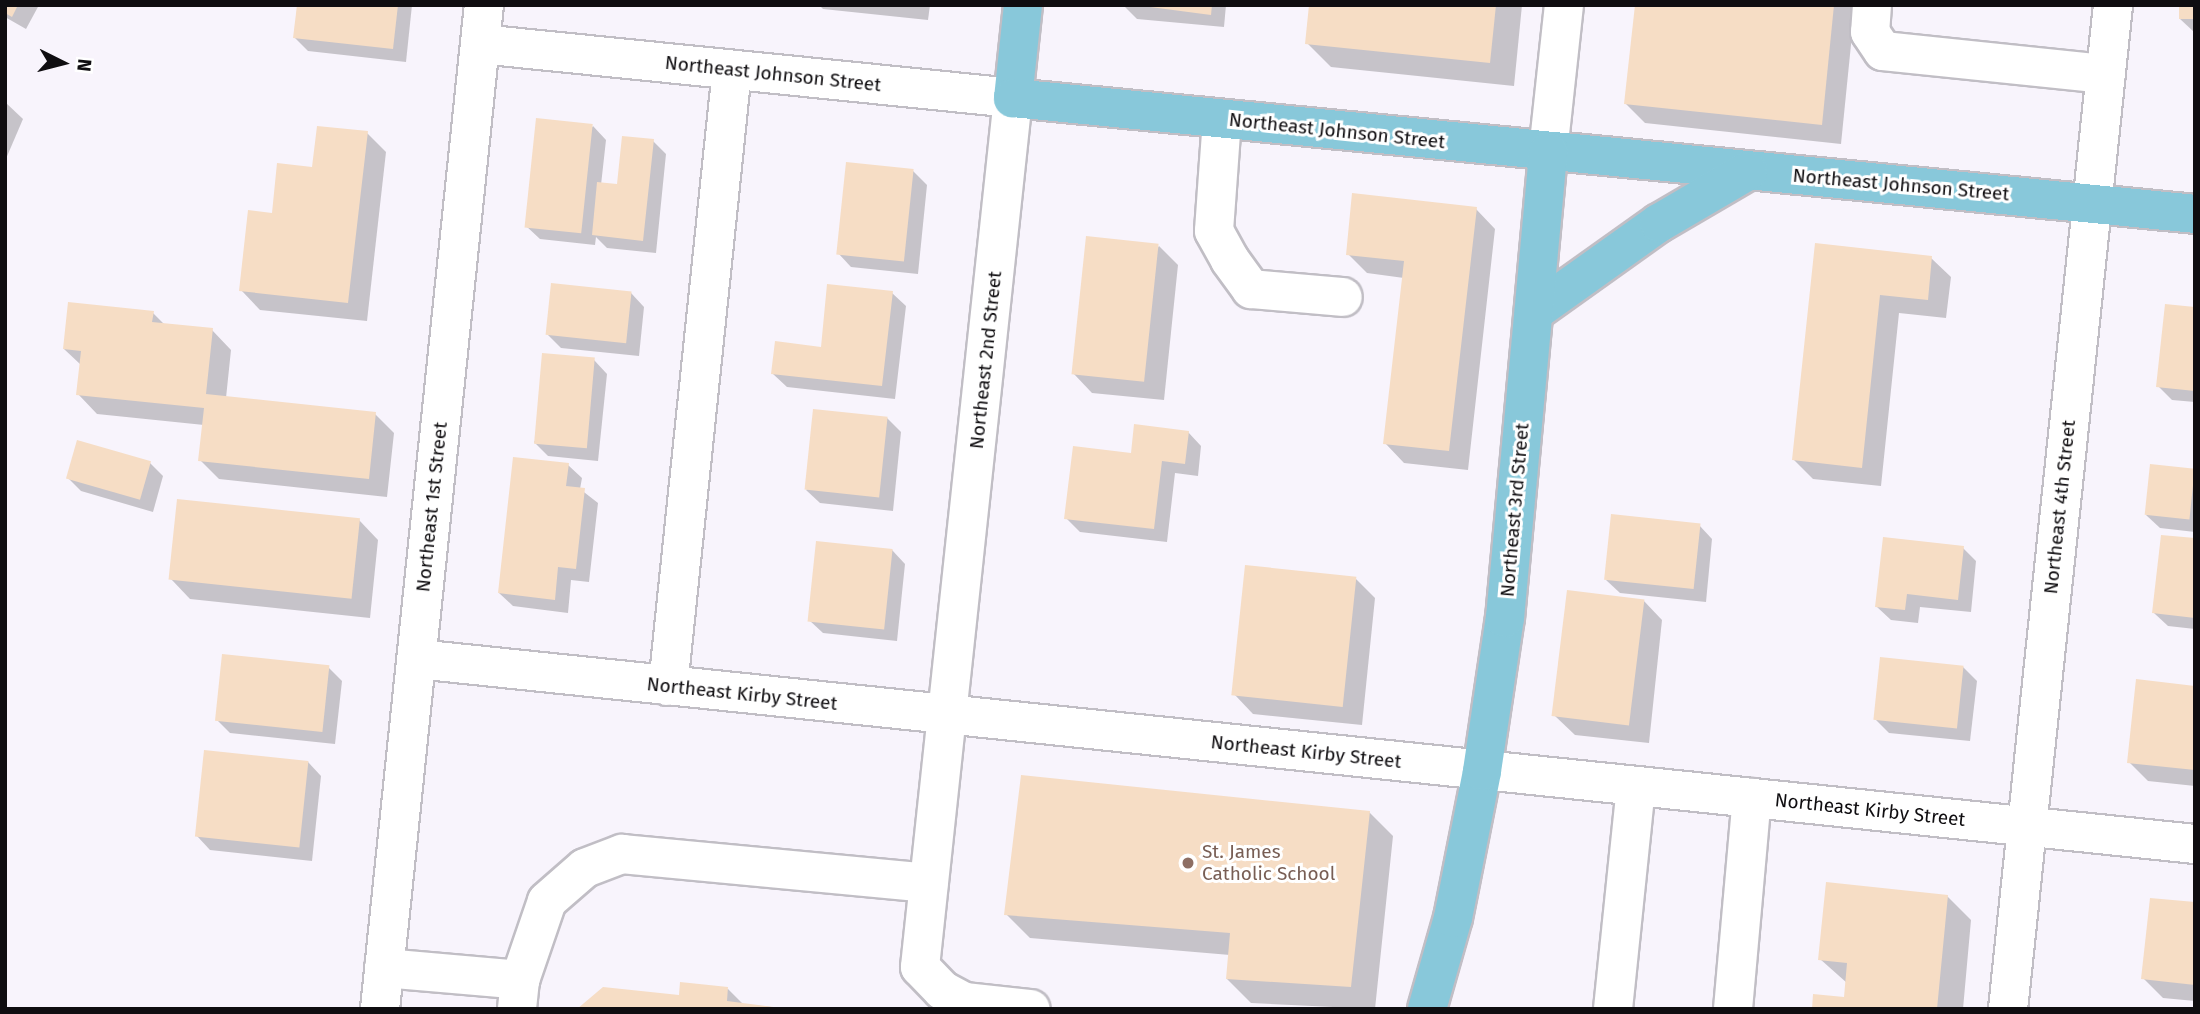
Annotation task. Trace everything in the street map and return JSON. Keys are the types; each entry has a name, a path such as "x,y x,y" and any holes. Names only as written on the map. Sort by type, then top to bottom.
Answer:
{"main road":[{"name":"Northeast 2nd Street","path":"1013,98 1023,5"},
{"name":"Northeast Johnson Street","path":"1013,98 2195,214"},
{"name":"Northeast 3rd Street","path":"1427,1009 1453,918 1482,771 1504,618 1548,152"},
{"path":"1534,312 1659,223 1748,171"}],"street":[{"name":"Northeast 1st Street","path":"380,1009 484,5"},
{"name":"Northeast 3rd Street","path":"1548,152 1564,5"},
{"path":"1872,5 1870,32 1883,51 2106,74"},
{"name":"Northeast 4th Street","path":"2008,1009 2113,5"},
{"name":"Northeast Johnson Street","path":"480,44 1013,98"},
{"path":"668,686 732,70"},
{"name":"Northeast 2nd Street","path":"1013,98 920,967 942,990 965,1002 1031,1009"},
{"path":"1222,119 1214,230 1230,260 1251,289 1343,297"},
{"name":"Northeast Kirby Street","path":"417,659 2195,844"},
{"path":"1613,1009 1636,786"},
{"path":"1733,1009 1752,798"},
{"path":"384,968 519,994 547,901 585,868 622,854 929,884"}],"building":[{"path":"5,5 18,5 12,17 5,13"},
{"path":"297,5 398,5 393,49 293,38"},
{"path":"1135,5 1212,5 1211,15"},
{"path":"1309,5 1496,5 1490,63 1305,44"},
{"path":"1635,5 1834,5 1822,125 1624,104"},
{"path":"2179,5 2195,5 2195,19 2179,19"},
{"path":"536,118 593,124 581,233 525,227"},
{"path":"317,126 368,131 348,303 239,291 248,210 272,213 277,163 312,167"},
{"path":"622,136 654,139 643,241 592,235 597,182 617,184"},
{"path":"846,162 914,169 904,262 836,254"},
{"path":"1352,193 1477,207 1449,451 1383,444 1404,261 1346,255"},
{"path":"1086,236 1159,244 1144,382 1071,374"},
{"path":"1815,243 1932,256 1928,300 1880,295 1862,468 1792,460"},
{"path":"551,283 632,291 626,343 546,335"},
{"path":"827,284 893,291 882,386 771,374 775,341 821,347"},
{"path":"68,302 154,311 152,322 213,328 206,394 376,412 369,479 198,461 204,408 76,395 81,351 63,349"},
{"path":"2165,304 2195,307 2195,391 2156,387"},
{"path":"542,353 595,358 587,448 534,444"},
{"path":"813,409 888,417 879,497 805,490"},
{"path":"1134,424 1189,431 1185,464 1162,461 1154,529 1064,519 1073,446 1131,453"},
{"path":"77,440 151,461 140,500 66,478"},
{"path":"513,457 569,463 566,486 585,488 576,569 558,567 555,600 498,593"},
{"path":"2150,464 2195,469 2189,519 2145,515"},
{"path":"177,499 360,518 352,599 169,580"},
{"path":"1611,514 1701,523 1694,589 1604,580"},
{"path":"2161,535 2195,538 2195,618 2152,613"},
{"path":"1883,537 1964,546 1958,600 1907,594 1905,610 1875,607"},
{"path":"816,541 893,549 884,630 808,622"},
{"path":"1245,565 1356,577 1343,707 1231,695"},
{"path":"1567,590 1644,600 1629,726 1552,716"},
{"path":"222,654 329,665 322,732 215,721"},
{"path":"1880,657 1964,666 1957,728 1873,720"},
{"path":"2136,679 2195,686 2195,770 2127,763"},
{"path":"204,750 308,761 299,847 195,837"},
{"name":"St. James Catholic School","path":"1021,775 1370,811 1351,987 1226,979 1230,933 1004,915"},
{"path":"1826,882 1948,895 1937,1009 1812,1009 1813,994 1844,997 1847,963 1818,960"},
{"path":"2150,898 2195,902 2195,985 2141,979"},
{"path":"680,982 728,987 727,1001 789,1009 577,1009 603,987 679,995"}],"place":[{"name":"St. James Catholic School","path":"1188,863"}]}
